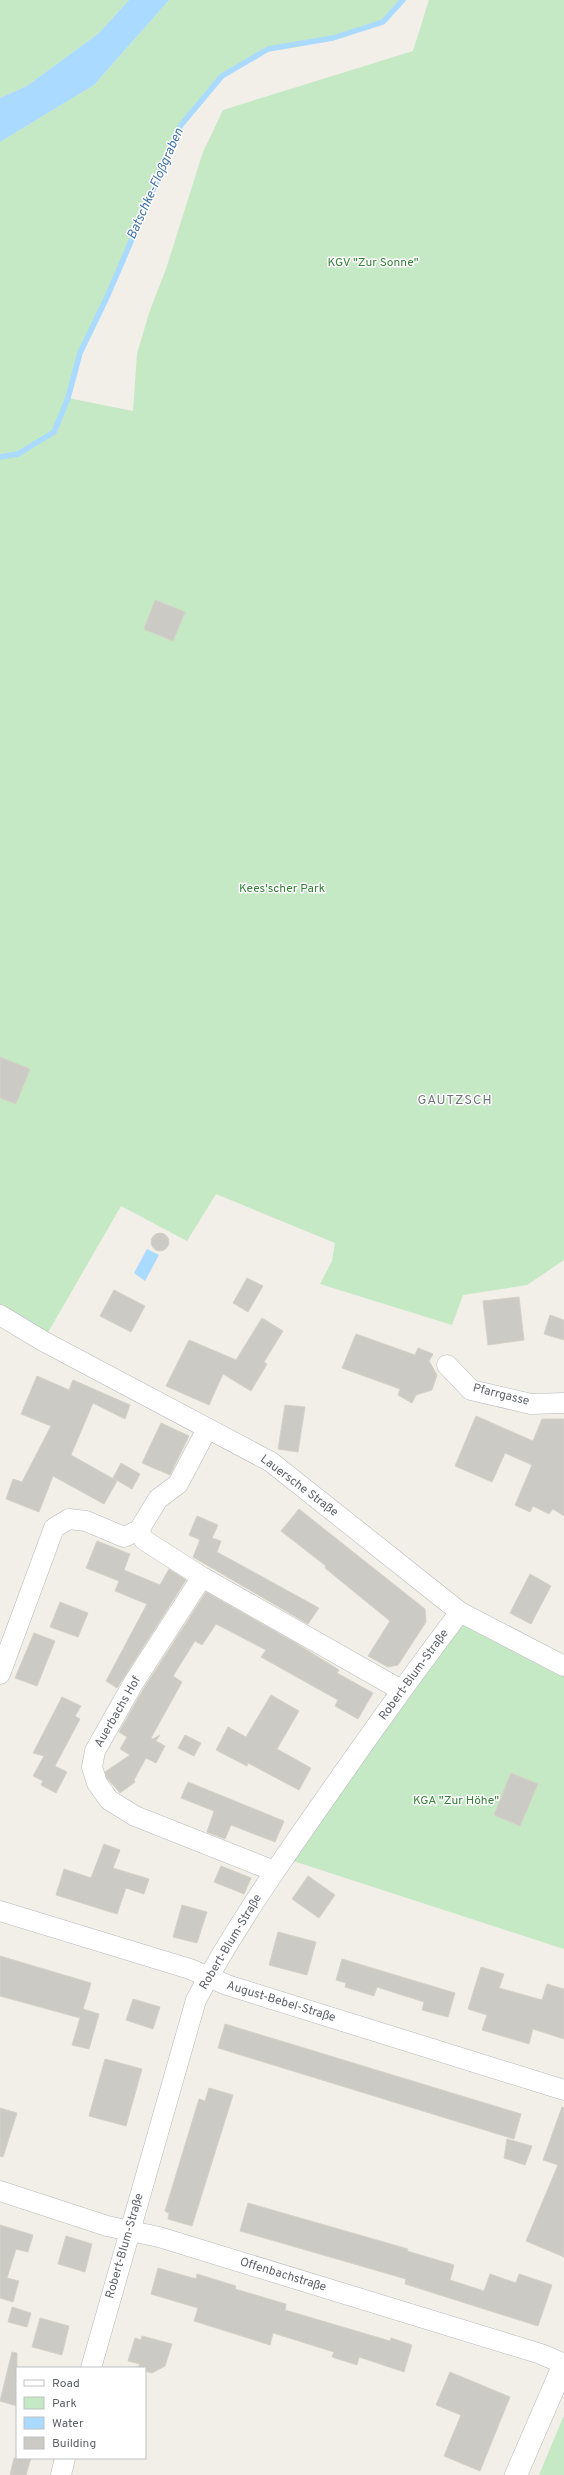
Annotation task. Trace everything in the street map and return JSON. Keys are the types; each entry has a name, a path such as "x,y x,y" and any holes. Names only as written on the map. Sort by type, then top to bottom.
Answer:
{"main road":[{"path":"516,2475 564,2364"}],"street":[{"name":"Lauersche Straße","path":"0,1315 43,1341 271,1462 460,1612 564,1666"},
{"name":"Pfarrgasse","path":"447,1365 470,1390 531,1404 564,1403"},
{"path":"0,1674 54,1528 69,1519 86,1521 124,1537 139,1530 158,1498 178,1484 207,1429"},
{"path":"139,1530 144,1540 202,1577 401,1690"},
{"name":"Auerbachs Hof","path":"202,1577 130,1689 95,1751 92,1767 98,1783 109,1800 136,1816 274,1871"},
{"name":"Robert-Blum-Straße","path":"91,2367 196,2000 222,1950 274,1871 401,1690 460,1612"},
{"name":"August-Bebel-Straße","path":"0,1911 190,1969 227,1985 564,2090"},
{"name":"Offenbachstraße","path":"0,2191 130,2231 159,2237 541,2354 564,2364"},
{"path":"61,2475 65,2459"}],"green space":[{"path":"0,0 129,0 99,33 27,86 0,98"},
{"name":"Kees'scher Park","path":"169,0 403,0 383,22 333,38 268,49 222,76 181,125 108,295 80,353 68,398 133,411 137,354 149,313 166,269 203,152 223,110 413,51 429,0 564,0 564,1260 527,1285 463,1295 452,1325 320,1284 332,1261 335,1243 216,1194 187,1241 121,1206 43,1341 0,1315 0,142 94,85"},
{"name":"KGA \"Zur Höhe\"","path":"460,1612 564,1666 564,1949 284,1858"},
{"path":"564,2415 564,2475 539,2475"}],"water":[{"path":"129,0 169,0 94,85 0,142 0,98 27,86 99,33"},
{"path":"147,1249 159,1255 145,1281 134,1273"}],"building":[{"path":"155,600 185,612 173,641 144,629"},
{"path":"0,1057 30,1069 16,1104 0,1098"},
{"path":"160,1233 166,1236 169,1242 166,1248 160,1251 154,1248 151,1242 154,1236"},
{"path":"247,1278 263,1286 248,1312 233,1303"},
{"path":"114,1290 145,1306 131,1332 100,1316"},
{"path":"519,1297 524,1340 488,1345 483,1301"},
{"path":"550,1315 564,1320 564,1340 544,1334"},
{"path":"262,1318 283,1331 264,1362 267,1364 251,1391 223,1374 209,1405 166,1386 189,1340 236,1360"},
{"path":"356,1334 415,1355 418,1348 433,1354 429,1361 437,1375 432,1390 416,1395 412,1403 398,1395 400,1389 342,1368"},
{"path":"37,1376 69,1390 73,1380 130,1405 125,1419 93,1403 71,1455 117,1481 104,1504 53,1476 39,1512 6,1499 13,1479 22,1482 51,1426 21,1414"},
{"path":"285,1405 305,1407 298,1452 278,1449"},
{"path":"476,1416 533,1441 542,1419 564,1419 564,1516 553,1509 549,1514 533,1506 530,1512 515,1505 532,1465 505,1453 492,1482 455,1466"},
{"path":"161,1423 189,1436 170,1475 142,1463"},
{"path":"121,1463 140,1474 132,1489 113,1478"},
{"path":"299,1509 425,1609 426,1622 398,1665 388,1667 368,1656 390,1621 325,1568 326,1566 281,1531"},
{"path":"197,1516 218,1525 212,1538 221,1541 217,1552 319,1608 308,1624 193,1557 200,1540 189,1535"},
{"path":"97,1541 130,1554 124,1570 160,1585 169,1569 186,1580 117,1688 106,1681 147,1604 115,1591 119,1581 86,1568"},
{"path":"530,1574 551,1586 531,1624 510,1613"},
{"path":"206,1592 294,1642 339,1670 337,1673 373,1693 358,1719 335,1706 338,1700 261,1657 266,1650 216,1624 202,1645 195,1641 173,1676 182,1682 151,1738 153,1739 160,1735 156,1741 165,1746 156,1763 146,1758 134,1780 135,1782 120,1793 107,1778 105,1772 130,1755 120,1749 127,1737 119,1732 144,1688"},
{"path":"60,1602 88,1613 78,1637 50,1627"},
{"path":"34,1633 55,1641 37,1686 15,1678"},
{"path":"271,1695 299,1711 277,1749 311,1768 299,1790 248,1763 247,1766 216,1750 228,1727 246,1737"},
{"path":"62,1697 81,1706 75,1716 80,1719 55,1766 67,1772 56,1793 41,1785 43,1781 33,1776 44,1756 33,1753"},
{"path":"185,1735 201,1743 194,1756 178,1748"},
{"path":"511,1773 538,1784 520,1826 494,1815"},
{"path":"188,1782 284,1821 275,1842 231,1825 225,1839 207,1832 214,1811 181,1798"},
{"path":"104,1844 120,1850 113,1868 149,1879 144,1894 126,1888 117,1914 56,1895 64,1869 91,1878"},
{"path":"221,1866 251,1878 244,1894 214,1882"},
{"path":"308,1876 335,1895 319,1918 292,1899"},
{"path":"182,1905 207,1912 197,1943 173,1937"},
{"path":"278,1932 316,1942 307,1975 269,1965"},
{"path":"0,1956 91,1983 83,2009 99,2014 89,2049 72,2045 80,2018 0,1996"},
{"path":"342,1959 455,1993 448,2017 422,2010 424,2002 377,1987 374,1996 345,1987 346,1983 336,1980"},
{"path":"481,1967 504,1974 499,1988 542,2000 547,1984 564,1989 564,2039 533,2029 529,2044 482,2030 487,2015 468,2009"},
{"path":"133,1999 160,2007 153,2029 126,2020"},
{"path":"225,2024 521,2114 514,2139 218,2048"},
{"path":"105,2059 142,2069 126,2126 89,2116"},
{"path":"209,2088 233,2095 192,2226 168,2219 169,2213 165,2211 199,2099 205,2101"},
{"path":"562,2107 564,2108 564,2257 526,2241 558,2165 543,2160"},
{"path":"0,2108 17,2113 3,2157 0,2156"},
{"path":"507,2139 532,2146 525,2165 504,2158"},
{"path":"248,2203 408,2249 407,2251 454,2265 450,2280 484,2291 490,2274 516,2283 519,2274 552,2285 538,2326 405,2284 406,2279 240,2231"},
{"path":"0,2225 33,2235 28,2252 16,2249 7,2278 19,2281 13,2302 0,2298"},
{"path":"66,2236 92,2244 85,2272 58,2264"},
{"path":"158,2268 196,2279 197,2274 236,2286 235,2289 286,2304 285,2310 390,2341 391,2338 412,2345 404,2372 359,2357 357,2365 332,2357 334,2352 273,2333 270,2345 194,2321 198,2308 151,2294"},
{"path":"12,2307 31,2313 27,2327 8,2322"},
{"path":"40,2318 69,2326 62,2355 32,2347"},
{"path":"142,2336 172,2344 165,2366 152,2373 146,2371 146,2367 138,2367 140,2364 128,2361 135,2338 141,2340"},
{"path":"12,2352 17,2353 16,2406 0,2401"},
{"path":"450,2372 510,2397 480,2471 444,2456 461,2415 436,2405"},
{"path":"14,2458 31,2459 26,2475 10,2475"}],"waterway":[{"name":"Batschke‐Floßgraben","path":"0,457 18,454 54,432 68,398 80,353 108,295 181,125 222,76 268,49 333,38 383,22 403,0"}],"district":[{"name":"GAUTZSCH","path":"455,1101"}],"park label":[{"name":"KGV \"Zur Sonne\"","path":"373,263"}]}
